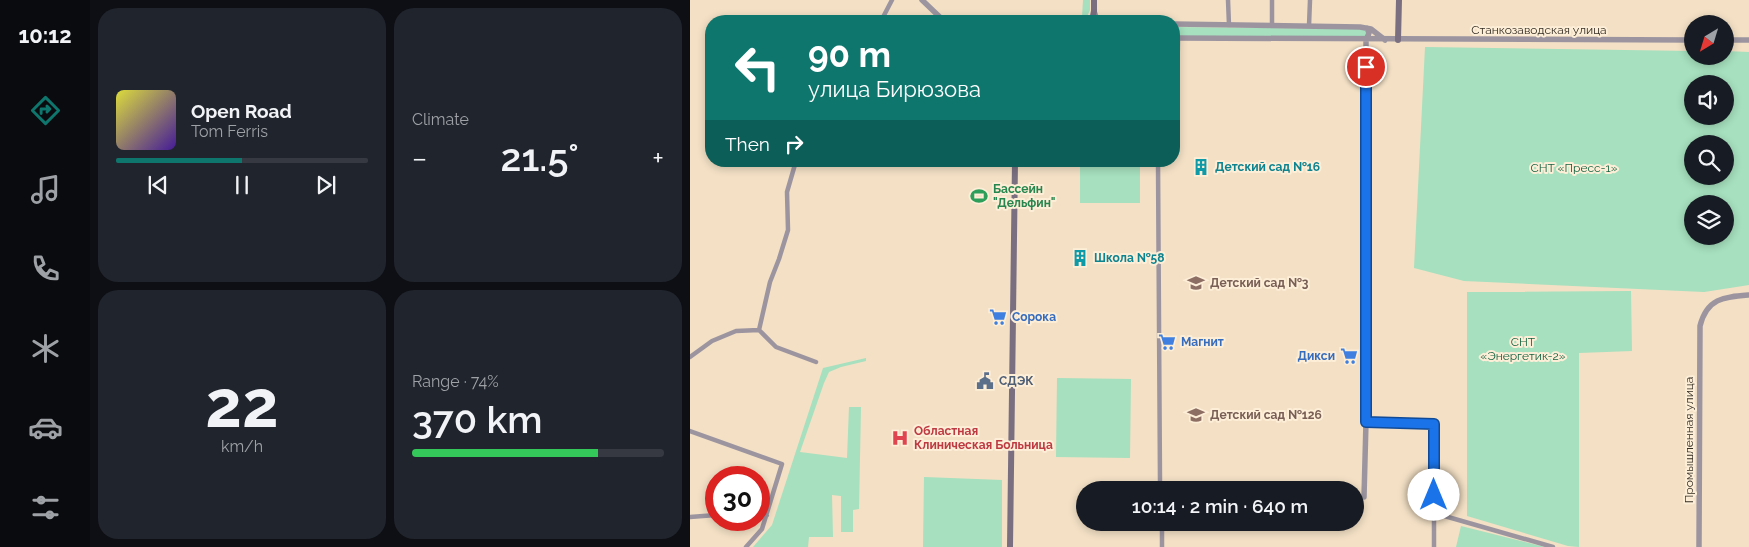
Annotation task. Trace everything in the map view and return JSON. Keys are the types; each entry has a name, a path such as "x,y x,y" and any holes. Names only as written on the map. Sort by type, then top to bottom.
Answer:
{"main road":[{"path":"1093,15 1094,0"},
{"path":"1398,0 1398,40"},
{"path":"1010,547 1015,167"}],"street":[{"path":"884,15 892,0"},
{"path":"922,0 938,15"},
{"path":"1228,0 1229,25"},
{"path":"1272,0 1272,26"},
{"path":"1309,26 1310,0"},
{"path":"1094,11 1095,15"},
{"path":"1180,24 1367,28 1385,40"},
{"path":"1364,497 1366,422 1366,40 1370,33 1367,28"},
{"name":"Станкозаводская улица","path":"1180,38 1684,40"},
{"path":"1734,40 1749,40"},
{"path":"759,330 770,282 788,230 787,192 794,167"},
{"path":"1158,167 1160,481"},
{"name":"Промышленная улица","path":"1699,547 1700,334 1703,316 1711,305 1722,298 1749,296"},
{"path":"690,357 712,341 736,331 759,330 776,348 816,362"},
{"path":"1366,422 1434,424 1434,547"},
{"path":"690,431 782,464 770,503"},
{"path":"1434,513 1553,547"},
{"path":"690,517 705,516"},
{"path":"746,547 760,531"},
{"path":"1162,531 1162,547"}],"green space":[{"path":"1083,0 1090,0 1088,15 1082,15"},
{"path":"1180,27 1366,29 1366,37 1180,36"},
{"name":"СНТ «Пресс-1»","path":"1425,47 1684,51 1684,65 1734,65 1734,51 1749,52 1749,285 1704,292 1464,281 1414,268"},
{"path":"1080,167 1140,167 1140,203 1080,203"},
{"name":"СНТ «Энергетик-2»","path":"1631,291 1632,351 1579,353 1579,547 1568,546 1467,516 1467,292"},
{"path":"866,358 866,361 829,372 800,452 847,458 849,407 861,407 859,509 853,510 853,532 841,532 841,496 832,495 833,537 809,537 808,547 753,547 767,531 770,531 823,368"},
{"path":"1057,378 1131,379 1130,458 1056,457"},
{"path":"924,477 1002,480 1002,547 923,547"},
{"path":"1461,526 1545,547 1456,547"}],"place":[{"name":"Детский сад №16","path":"1201,167"},
{"name":"Бассейн \"Дельфин\"","path":"979,196"},
{"name":"Школа №58","path":"1080,258"},
{"name":"Детский сад №3","path":"1196,283"},
{"name":"Сорока","path":"998,317"},
{"name":"Магнит","path":"1167,342"},
{"name":"Дикси","path":"1349,356"},
{"name":"СДЭК","path":"985,381"},
{"name":"Детский сад №126","path":"1196,415"},
{"name":"Областная Клиническая Больница","path":"900,438"}],"route":[{"path":"1366,67 1366,422 1434,424 1434,495"}]}
